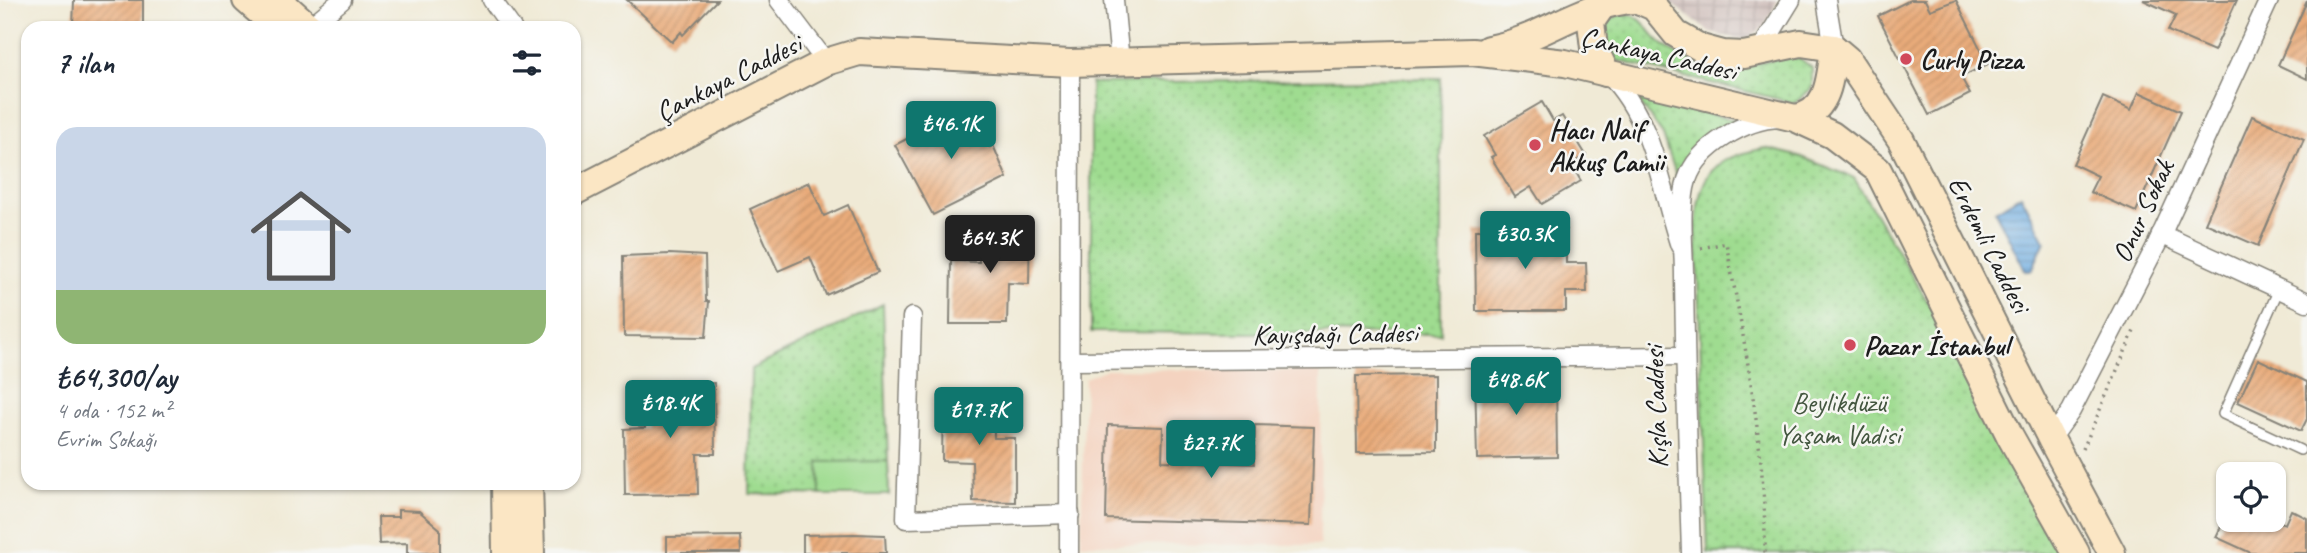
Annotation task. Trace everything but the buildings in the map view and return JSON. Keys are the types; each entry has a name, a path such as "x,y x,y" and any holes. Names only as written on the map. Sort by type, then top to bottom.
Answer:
{"main road":[{"path":"246,0 270,21"},
{"path":"279,0 303,21"},
{"path":"1472,52 1516,43 1570,16 1602,6 1644,2 1675,34 1702,48 1723,54 1759,52 1801,43 1834,48 1824,100 1815,111 1795,118"},
{"path":"1602,6 1591,22 1594,48 1606,73"},
{"name":"Erdemli Caddesi","path":"1834,48 1847,59 1901,140 2051,439 2112,553"},
{"name":"Çankaya Caddesi","path":"581,188 825,62 859,52 1070,63 1472,52 1565,63 1795,118"},
{"path":"1795,118 1832,135 1878,170 2010,436 2076,553"},
{"path":"505,490 506,553"},
{"path":"529,490 531,553"}],"street":[{"path":"317,21 342,0"},
{"path":"492,0 507,21"},
{"path":"779,0 825,62"},
{"path":"1114,0 1121,62"},
{"path":"1759,52 1791,0"},
{"path":"1826,0 1834,48"},
{"name":"Onur Sokak","path":"2051,439 2071,411 2161,234 2269,0"},
{"path":"1069,553 1070,63"},
{"path":"1606,73 1632,103 1649,140 1684,259"},
{"path":"1684,259 1687,180 1698,162 1729,135 1749,125 1772,118 1795,118"},
{"path":"2161,234 2307,302"},
{"name":"Kışla Caddesi","path":"1684,259 1691,553"},
{"path":"912,317 906,519 1070,514"},
{"name":"Kayışdağı Caddesi","path":"1071,361 1685,356"}],"lane":[{"path":"2279,289 2222,414 2300,450"}],"path":[{"path":"1684,259 1697,249 1726,243 1755,407 1766,510 1765,553"}],"shaded area":[{"path":"1666,0 1778,0 1764,27 1745,40 1711,33"},
{"path":"1107,369 1321,371 1320,545 1081,544 1085,378"}],"green space":[{"path":"1624,13 1641,21 1661,43 1676,54 1709,65 1744,65 1797,56 1812,68 1812,88 1795,103 1614,60 1610,56 1602,32 1611,18"},
{"path":"1441,78 1441,334 1091,332 1091,83"},
{"path":"1636,97 1742,122 1695,149 1679,184 1663,135"},
{"name":"Beylikdüzü Yaşam Vadisi","path":"1765,148 1802,157 1854,178 1951,341 2059,553 1708,553 1696,226 1698,208 1705,180 1720,163"},
{"path":"883,304 889,495 749,494 751,369"},
{"path":"888,461 889,495 820,495 819,462"}],"water":[{"path":"2021,195 2045,241 2032,270 2025,270 1995,211"}],"place":[{"name":"Curly Pizza","path":"1906,59"},
{"name":"Hacı Naif Akkuş Camii","path":"1535,145"},
{"name":"Pazar İstanbul","path":"1850,345"}]}
